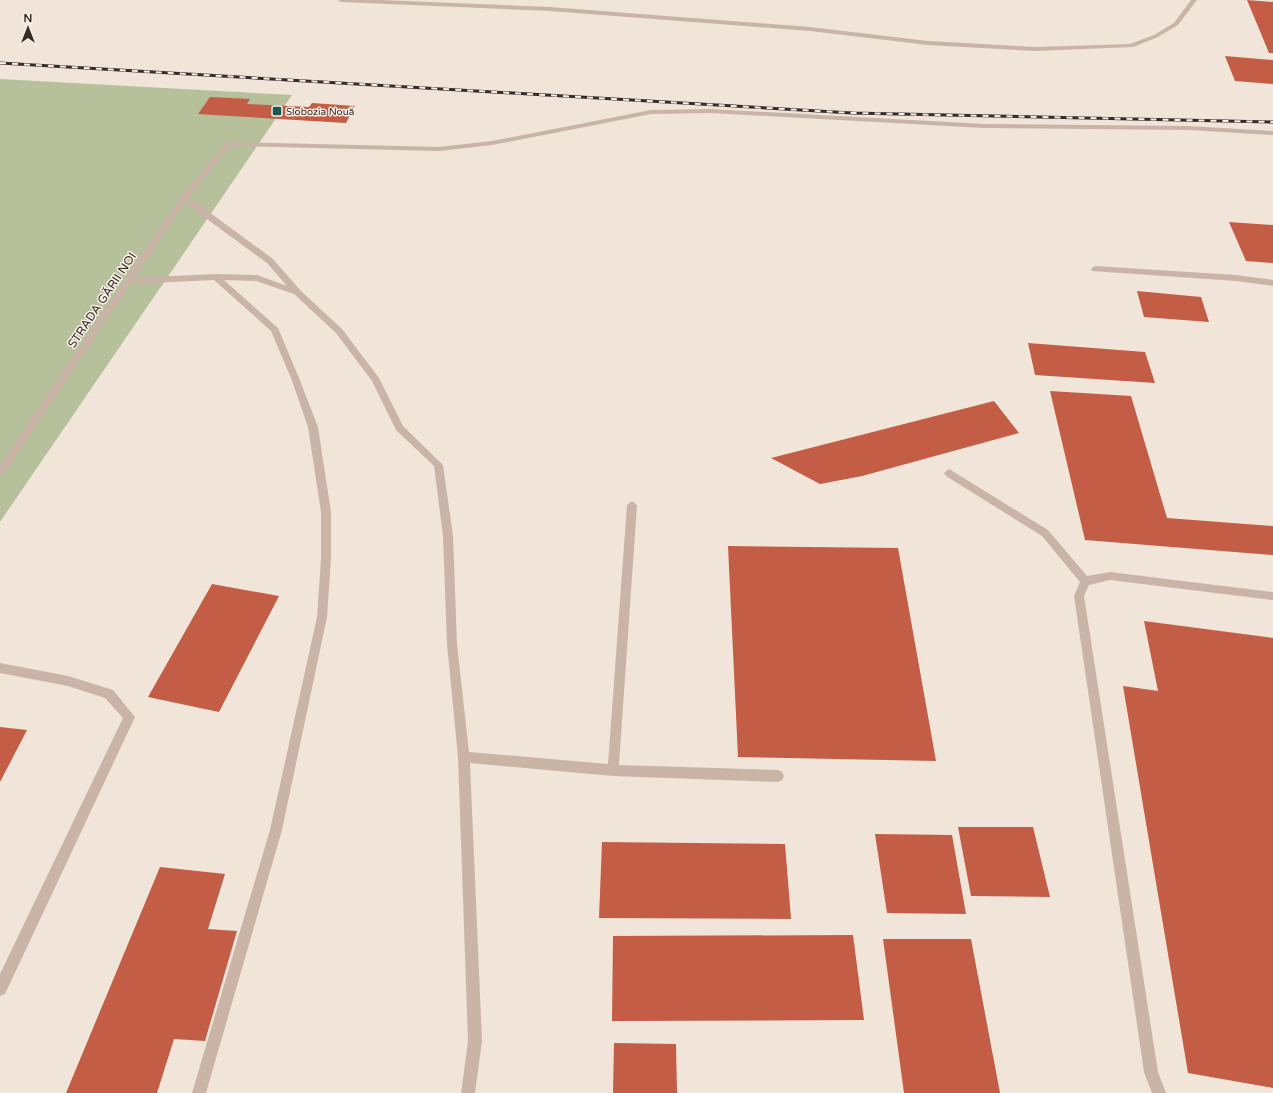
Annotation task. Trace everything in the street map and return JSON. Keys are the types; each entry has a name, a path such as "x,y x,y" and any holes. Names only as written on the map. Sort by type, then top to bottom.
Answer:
{"street":[{"path":"341,0 550,9 810,29 928,43 1035,49 1131,46 1156,36 1176,24 1194,0"},
{"name":"STRADA GĂRII NOI","path":"0,472 130,281 184,198 229,144 439,149 492,143 651,112 710,111 984,126 1188,128 1273,133"},
{"path":"184,198 270,261 298,293 339,332 376,380 399,428 438,465 448,536 452,644 464,757 475,1041 468,1093"},
{"path":"1095,269 1236,278 1273,284"},
{"path":"130,281 216,277 257,278 298,293"},
{"path":"199,1093 276,830 322,617 326,558 326,512 313,427 295,378 275,330 216,277"},
{"path":"949,473 1045,533 1085,581"},
{"path":"613,770 632,505"},
{"path":"1085,581 1110,576 1273,596"},
{"path":"1085,581 1079,596 1080,604 1151,1072 1159,1093"},
{"path":"0,668 68,681 109,694 129,717 0,989"},
{"path":"464,757 613,770 778,776"}],"green space":[{"path":"0,79 292,95 0,522"}],"building":[{"path":"1247,0 1273,2 1273,53 1269,53"},
{"path":"1225,56 1273,60 1273,84 1235,81"},
{"name":"Slobozia Nouă","path":"210,97 250,99 247,104 309,107 312,103 355,106 346,123 198,114"},
{"path":"1229,222 1273,225 1273,263 1246,261"},
{"path":"1137,291 1201,297 1209,322 1144,317"},
{"path":"1028,343 1145,352 1155,383 1035,375"},
{"path":"1050,391 1131,396 1167,518 1273,526 1273,555 1085,540"},
{"path":"994,401 1019,433 862,476 820,484 771,458"},
{"path":"728,546 898,548 936,761 738,757"},
{"path":"212,584 279,596 219,712 148,697"},
{"path":"1144,621 1273,638 1273,1088 1188,1073 1123,686 1158,691"},
{"path":"0,727 27,730 0,782"},
{"path":"958,827 1033,827 1050,897 971,896"},
{"path":"875,834 952,835 966,914 887,913"},
{"path":"602,842 785,844 791,919 599,918"},
{"path":"160,867 225,874 208,929 237,931 205,1041 174,1039 157,1093 66,1093"},
{"path":"853,935 864,1020 612,1021 613,936"},
{"path":"883,939 971,939 1000,1093 904,1093"},
{"path":"614,1043 676,1044 677,1093 613,1093"}],"railway":[{"path":"0,63 852,113 1273,122"}],"place":[{"name":"Slobozia Nouă","path":"277,111"}]}
